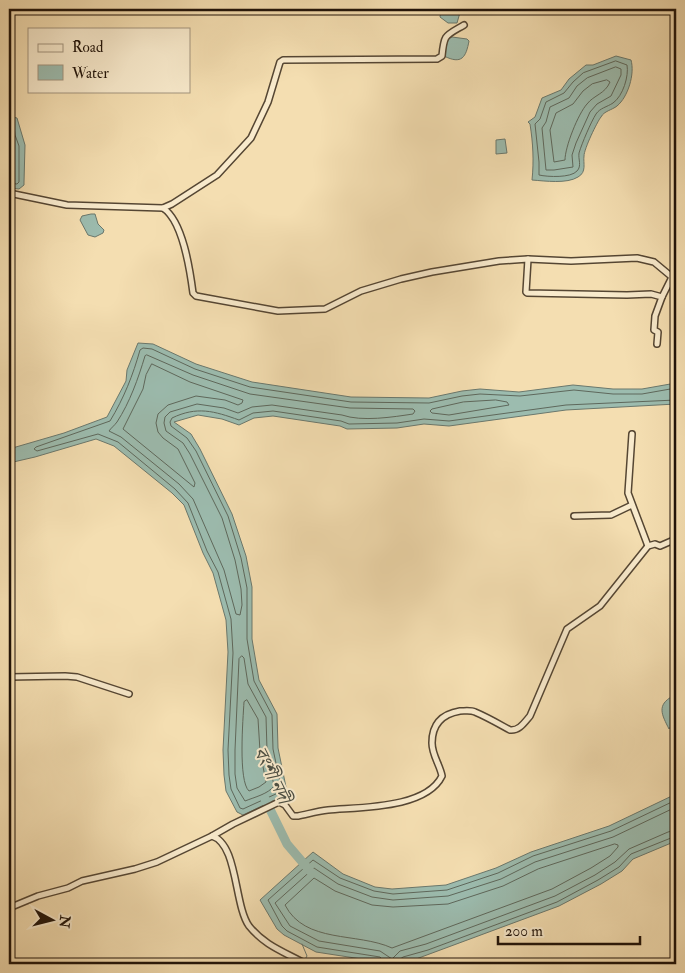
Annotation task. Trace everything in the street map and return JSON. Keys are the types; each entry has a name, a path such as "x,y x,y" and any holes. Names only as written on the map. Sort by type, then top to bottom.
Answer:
{"street":[{"path":"9,193 67,205 163,208 216,175 251,138 268,102 280,62 283,60 437,59 442,56 442,44 446,36 464,25"},
{"path":"163,208 171,217 181,235 193,293 196,296 278,311 325,310 361,292 401,279 499,261 528,259 571,261 637,258 654,262 674,278 662,297 654,318 654,330 658,332 657,344"},
{"path":"528,259 527,293 651,294 662,297"},
{"path":"632,434 628,493 648,546"},
{"path":"574,516 611,515 632,504"},
{"path":"9,908 38,896 68,888 82,881 136,869 168,857 268,806 282,802 293,816 324,810 365,808 406,802 423,794 436,785 442,776 433,752 432,741 440,718 465,710 474,711 510,730 516,730 522,726 530,716 567,629 600,606 648,546 655,544 660,546 676,539"},
{"path":"9,677 65,676 129,694"},
{"path":"212,836 219,840 225,848 235,878 243,916 249,926 266,943 304,963"}],"water":[{"path":"441,9 461,9 457,23 448,23 440,17"},
{"path":"452,37 469,41 465,55 462,58 455,60 444,56 446,40"},
{"path":"616,56 631,60 630,85 621,102 604,113 597,124 588,142 583,173 568,181 532,180 532,145 530,124 528,122 535,117 542,98 561,90 569,79 586,65 593,65"},
{"path":"9,116 17,118 25,145 24,185 19,189 9,188"},
{"path":"505,139 507,153 496,154 496,140"},
{"path":"95,214 98,224 104,230 103,233 95,237 88,235 80,220 82,216"},
{"path":"138,343 153,344 196,364 252,382 351,397 429,398 480,389 519,392 573,385 613,389 642,389 676,383 676,404 566,410 449,426 424,424 397,428 347,429 340,426 273,416 254,418 239,425 222,419 198,415 174,422 191,434 232,514 246,556 252,587 252,639 259,680 277,714 278,748 286,787 283,796 243,815 237,812 226,791 224,775 223,750 228,652 226,620 213,573 184,505 114,446 96,439 9,463 9,449 64,433 107,417 126,381 127,370"},
{"path":"673,696 676,696 676,718 669,729 662,707"},
{"path":"676,794 676,841 633,859 622,871 559,906 416,959 398,963 381,962 316,952 284,935 277,929 260,900 313,852 343,874 375,887 392,889 446,885 496,868 531,852 609,826"}],"waterway":[{"name":"বংশী নদী","path":"265,799 287,844 310,871"},
{"path":"302,944 307,956 304,961"}]}
